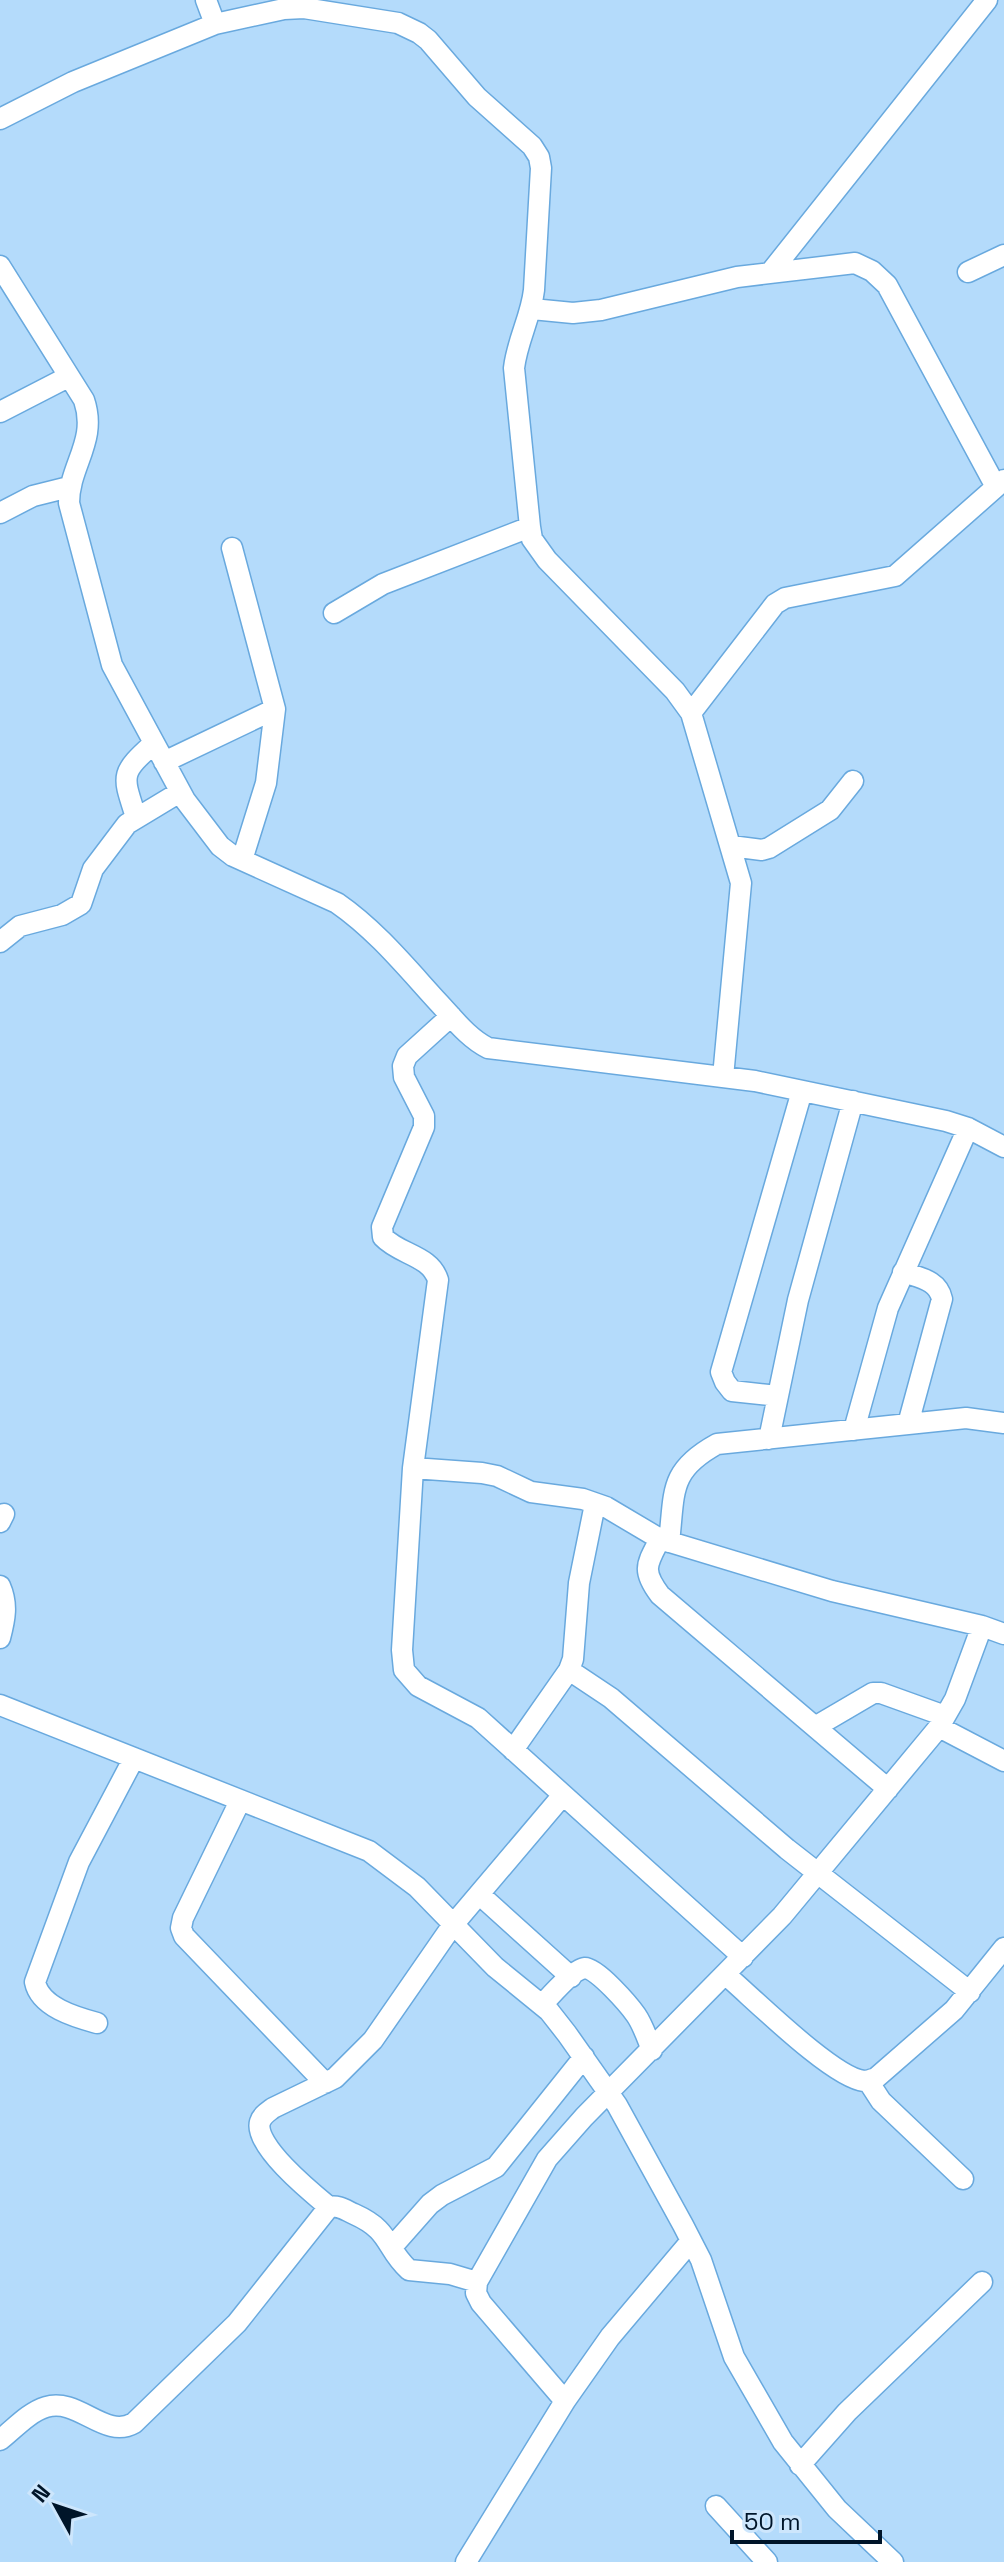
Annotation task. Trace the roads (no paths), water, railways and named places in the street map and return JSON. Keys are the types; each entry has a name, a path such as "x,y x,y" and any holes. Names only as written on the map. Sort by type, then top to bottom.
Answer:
{"street":[{"path":"206,0 215,24"},
{"path":"770,273 987,0"},
{"path":"0,119 73,82 215,24 284,9 304,8 398,23 419,33 477,97 532,146 541,168 532,309 514,368 532,539 547,560 675,691 691,713 741,883 723,1077"},
{"path":"968,272 1004,255"},
{"path":"532,309 573,313 601,310 737,277 855,263 872,271 887,285 1000,484 895,576 785,598 775,604 691,713"},
{"path":"3,280 84,400 89,415 89,431 69,487 69,503 112,665 180,792 220,846 242,860 337,903 351,913 380,939 476,1042 488,1048 723,1077 802,1091 946,1121 968,1128 1004,1147"},
{"path":"0,412 68,377"},
{"path":"0,513 33,496 69,487"},
{"path":"334,613 383,584 530,527"},
{"path":"232,548 275,709 266,783 242,860"},
{"path":"164,762 275,709"},
{"path":"136,817 125,782 127,771 154,743"},
{"path":"731,846 769,848 830,810 853,781"},
{"path":"0,942 20,926 62,915 81,904 93,869 127,824 180,792"},
{"path":"451,1016 407,1056 403,1066 404,1077 424,1116 424,1127 382,1227 383,1237 390,1245 426,1262 435,1270 438,1280 413,1468 402,1650 404,1670 418,1686 478,1718 743,1957"},
{"path":"778,1396 732,1391 721,1372 802,1091"},
{"path":"769,1439 798,1300 853,1101"},
{"path":"854,1430 888,1308 968,1128"},
{"path":"903,1272 935,1284 942,1299 908,1424"},
{"path":"888,1789 660,1595 648,1580 646,1565 664,1540 676,1483 684,1469 717,1444 966,1418 1004,1423"},
{"path":"413,1468 497,1476 531,1492 595,1504 664,1540 832,1591 982,1626 1004,1634"},
{"path":"513,1750 569,1670 573,1659 579,1583 595,1504"},
{"path":"0,1586 5,1598 5,1617 0,1638"},
{"path":"565,2401 481,2303 476,2293 477,2282 547,2159 726,1975 819,1874 942,1722 955,1699 982,1626"},
{"path":"569,1670 611,1698 819,1874 970,1992"},
{"path":"815,1727 873,1693 881,1693 942,1722 1004,1761"},
{"path":"0,1705 369,1851 417,1887 495,1967 542,2005 609,2093 691,2241 701,2260 734,2357 761,2406 800,2465 837,2509 893,2562"},
{"path":"97,2023 66,2014 37,1991 35,1982 79,1862 134,1758"},
{"path":"329,2207 289,2173 261,2135 259,2123 264,2114 335,2078 373,2040 452,1926 563,1795"},
{"path":"240,1801 181,1928 184,1936 325,2083"},
{"path":"479,1894 571,1977"},
{"path":"726,1975 813,2051 843,2073 868,2081 876,2078 954,2010 1004,1948"},
{"path":"542,2005 584,1968 599,1975 634,2012 652,2050"},
{"path":"392,2247 430,2204 496,2167 584,2057"},
{"path":"868,2081 881,2101 963,2179"},
{"path":"0,2440 33,2413 56,2405 70,2407 114,2427 124,2429 134,2423 237,2323 329,2207 336,2205 370,2221 386,2236 409,2270 450,2274 477,2282"},
{"path":"466,2562 565,2401 610,2337 691,2241"},
{"path":"800,2465 847,2412 982,2282"},
{"path":"716,2506 767,2562"}]}
